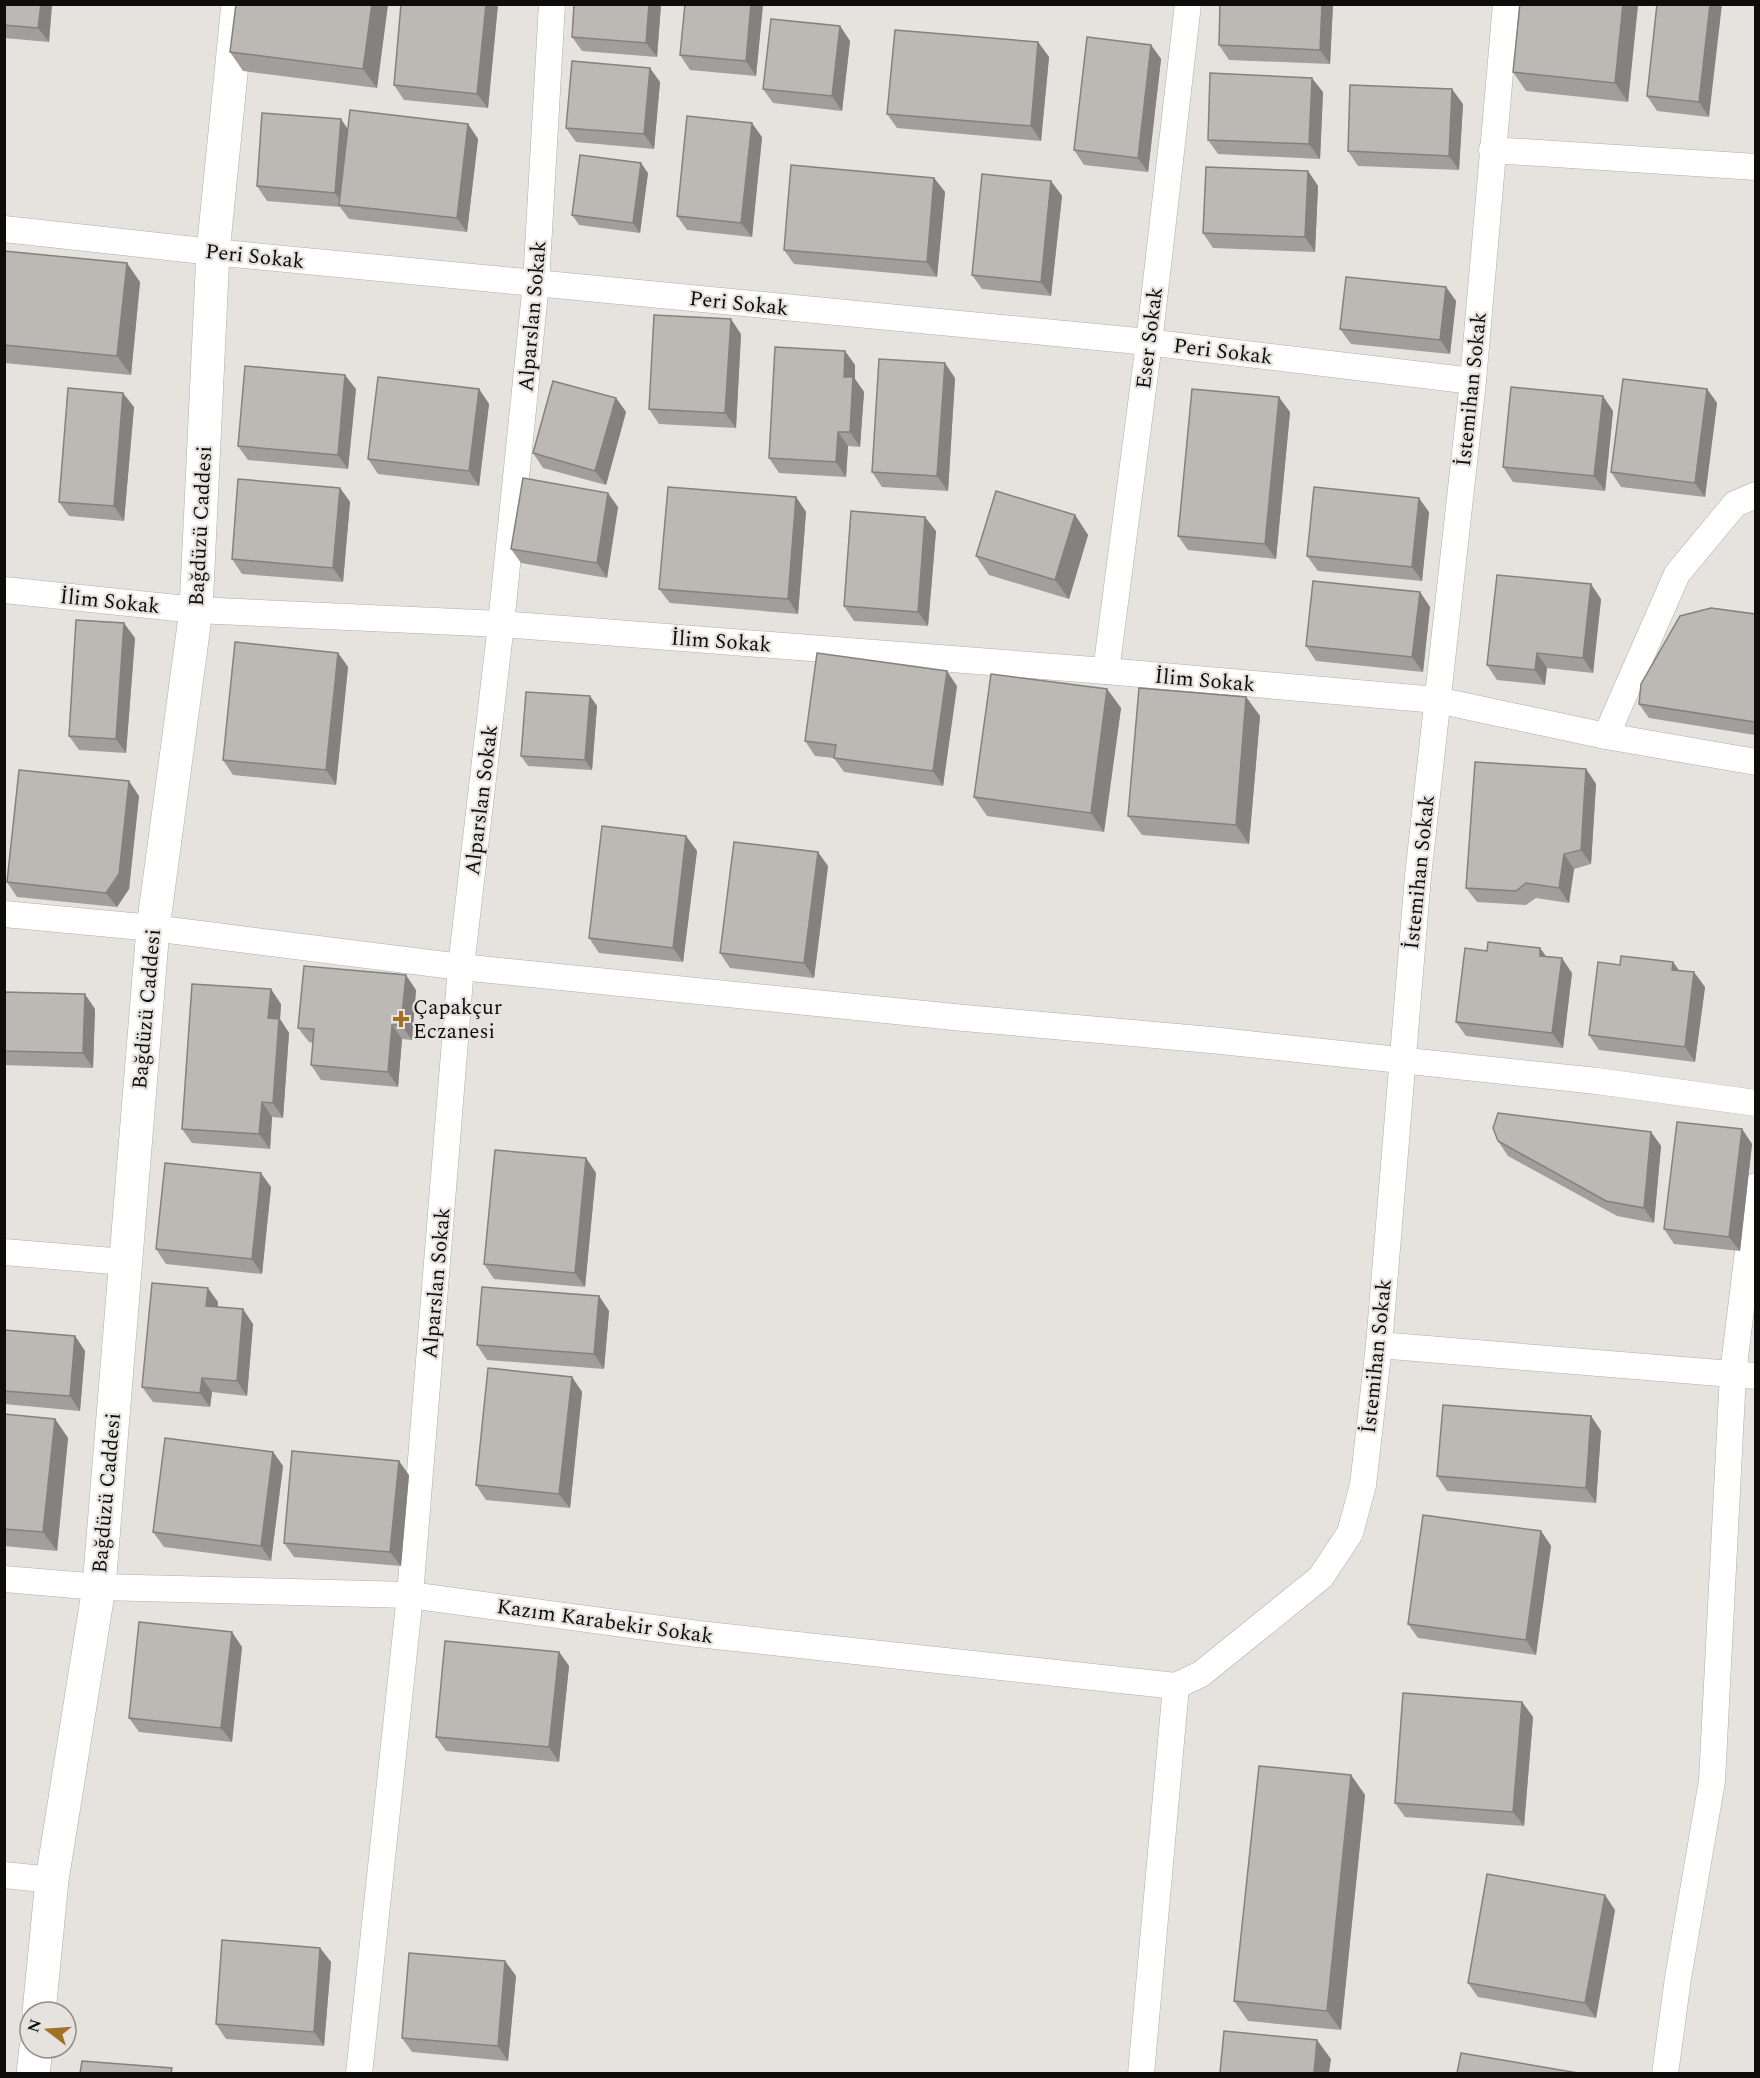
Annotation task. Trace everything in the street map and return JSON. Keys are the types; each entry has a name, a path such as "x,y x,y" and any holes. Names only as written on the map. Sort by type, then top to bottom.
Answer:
{"street":[{"name":"Bağdüzü Caddesi","path":"40,2000 52,1880 99,1587 153,928 196,610 213,252 238,4"},
{"name":"Alparslan Sokak","path":"359,2073 410,1595 461,967 501,624 536,283 552,4"},
{"name":"Eser Sokak","path":"1106,671 1149,343 1188,4"},
{"name":"İstemihan Sokak","path":"1176,1686 1201,1674 1321,1577 1350,1533 1363,1485 1379,1346 1418,876 1473,381 1506,4"},
{"path":"1492,150 1755,167"},
{"name":"Peri Sokak","path":"4,229 213,252 1149,343 1473,381"},
{"path":"1606,736 1677,574 1735,504 1755,495"},
{"name":"İlim Sokak","path":"4,590 196,610 501,624 1106,671 1437,700 1606,736 1755,762"},
{"path":"4,914 153,928 461,967 1597,1081 1755,1103"},
{"path":"1665,2073 1678,1978 1712,1781 1744,1375 1755,1186"},
{"path":"4,1252 125,1262"},
{"path":"1379,1346 1744,1375"},
{"name":"Kazım Karabekir Sokak","path":"4,1579 99,1587 410,1595 698,1634 1176,1686"},
{"path":"1140,2073 1176,1686"},
{"path":"4,1875 52,1880"}],"building":[{"path":"4,4 41,4 38,28 4,25"},
{"path":"236,4 372,4 363,69 230,52"},
{"path":"401,4 486,4 477,94 394,85"},
{"path":"574,4 649,4 646,43 572,37"},
{"path":"685,4 751,4 746,61 680,55"},
{"path":"1220,4 1322,4 1320,50 1219,45"},
{"path":"1520,4 1623,4 1615,83 1513,72"},
{"path":"1657,4 1710,4 1699,102 1647,96"},
{"path":"771,19 840,26 832,96 763,89"},
{"path":"895,30 1038,42 1031,126 887,114"},
{"path":"1087,37 1151,45 1138,158 1074,150"},
{"path":"572,61 650,68 644,134 566,128"},
{"path":"1210,73 1312,78 1309,144 1208,140"},
{"path":"1350,85 1452,89 1449,156 1348,151"},
{"path":"350,110 468,124 457,218 339,205"},
{"path":"262,113 341,119 335,193 257,186"},
{"path":"687,116 752,123 741,223 677,216"},
{"path":"580,155 641,163 633,223 572,215"},
{"path":"791,165 934,178 927,262 784,250"},
{"path":"1206,167 1308,171 1305,237 1203,233"},
{"path":"982,174 1051,181 1041,282 972,275"},
{"path":"4,251 127,263 117,356 4,345"},
{"path":"1346,277 1446,287 1440,340 1340,329"},
{"path":"654,315 731,319 725,413 649,409"},
{"path":"775,347 845,351 844,377 853,377 850,432 838,432 836,462 769,458"},
{"path":"879,359 945,363 937,476 872,472"},
{"path":"245,366 345,375 338,455 238,446"},
{"path":"378,377 479,389 469,471 368,459"},
{"path":"1623,379 1707,389 1695,483 1611,472"},
{"path":"553,381 616,398 595,471 533,453"},
{"path":"1511,387 1603,396 1594,476 1503,467"},
{"path":"68,388 123,393 114,506 59,502"},
{"path":"1192,389 1279,397 1265,544 1178,536"},
{"path":"523,478 608,493 597,563 511,549"},
{"path":"238,479 340,488 333,568 232,559"},
{"path":"668,487 796,497 788,599 659,589"},
{"path":"1314,487 1419,498 1412,567 1307,556"},
{"path":"996,491 1075,515 1055,580 976,556"},
{"path":"851,511 925,517 918,612 844,606"},
{"path":"1497,575 1591,584 1583,658 1537,653 1535,670 1487,665"},
{"path":"1313,581 1420,592 1412,657 1306,646"},
{"path":"1711,608 1755,614 1755,722 1639,704 1641,684 1680,616"},
{"path":"76,620 124,623 116,739 69,736"},
{"path":"235,642 338,653 326,770 223,760"},
{"path":"817,653 947,671 933,771 834,758 836,745 805,741"},
{"path":"991,674 1107,689 1091,813 974,797"},
{"path":"1139,688 1246,697 1236,825 1128,816"},
{"path":"526,692 590,696 585,760 521,756"},
{"path":"1475,762 1586,769 1581,850 1564,854 1559,888 1526,883 1516,891 1466,888"},
{"path":"19,770 129,781 119,874 106,893 7,882"},
{"path":"602,826 686,836 673,948 589,938"},
{"path":"734,842 818,852 804,963 720,953"},
{"path":"1488,942 1540,948 1540,956 1562,958 1552,1033 1456,1022 1465,948 1487,951"},
{"path":"1621,956 1673,962 1672,970 1694,972 1685,1047 1589,1035 1598,962 1620,965"},
{"path":"304,966 406,975 401,1025 392,1025 388,1072 311,1065 314,1029 298,1028"},
{"path":"192,984 271,989 268,1018 279,1019 273,1103 262,1102 259,1134 182,1129"},
{"path":"4,992 85,994 83,1053 4,1051"},
{"path":"1498,1113 1651,1132 1644,1208 1606,1201 1498,1141 1493,1128"},
{"path":"1677,1122 1742,1129 1729,1237 1664,1229"},
{"path":"495,1150 586,1158 575,1273 484,1264"},
{"path":"165,1163 261,1173 252,1259 156,1249"},
{"path":"152,1283 208,1288 206,1306 243,1309 237,1381 202,1378 200,1393 142,1387"},
{"path":"482,1287 599,1296 594,1354 477,1345"},
{"path":"4,1330 75,1336 70,1396 4,1391"},
{"path":"488,1368 572,1377 559,1494 476,1485"},
{"path":"1443,1405 1591,1416 1586,1488 1437,1476"},
{"path":"4,1414 55,1419 43,1532 4,1529"},
{"path":"165,1438 273,1452 261,1546 153,1532"},
{"path":"292,1451 399,1461 390,1552 284,1543"},
{"path":"1423,1515 1541,1531 1526,1640 1408,1624"},
{"path":"139,1622 232,1632 221,1728 129,1718"},
{"path":"445,1641 559,1652 549,1747 436,1737"},
{"path":"1403,1693 1522,1702 1513,1812 1395,1803"},
{"path":"1259,1766 1351,1775 1327,2011 1234,2001"},
{"path":"1487,1874 1605,1895 1585,2003 1468,1983"},
{"path":"222,1940 320,1948 314,2032 216,2024"},
{"path":"409,1953 505,1961 498,2046 402,2038"},
{"path":"1224,2031 1317,2040 1314,2073 1220,2073"},
{"path":"1461,2053 1578,2073 1457,2073"},
{"path":"82,2061 172,2068 171,2073 80,2073"}],"place":[{"name":"Çapakçur Eczanesi","path":"401,1019"}]}
